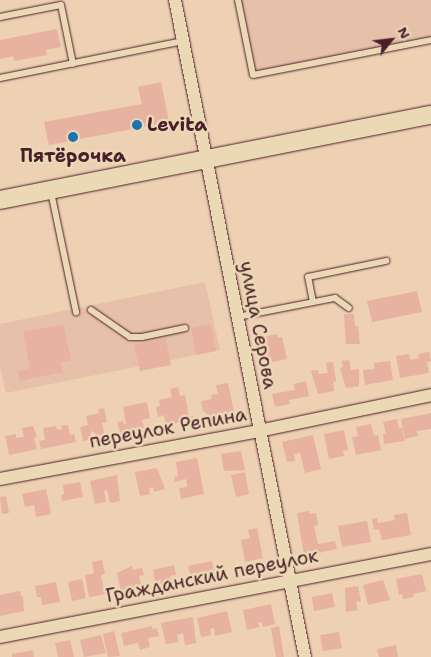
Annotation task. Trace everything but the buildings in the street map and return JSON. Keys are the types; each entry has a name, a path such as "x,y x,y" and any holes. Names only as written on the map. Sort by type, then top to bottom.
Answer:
{"main road":[{"path":"0,200 431,115"}],"street":[{"name":"улица Серова","path":"175,0 304,657"},
{"name":"переулок Репина","path":"0,479 259,431 431,395"},
{"name":"Гражданский переулок","path":"0,637 288,580 431,554"}],"lane":[{"path":"238,0 252,75 431,40"},
{"path":"0,17 61,5 73,64"},
{"path":"0,78 183,41"},
{"path":"50,190 76,312"},
{"path":"314,302 308,277 386,261"},
{"path":"237,317 335,298 349,308"},
{"path":"91,310 115,329 130,337 142,337 184,328"}],"shaded area":[{"path":"235,0 431,0 431,40 252,79"},
{"path":"205,282 220,350 6,393 0,366 0,324"}],"place":[{"name":"Levita","path":"137,125"},
{"name":"Пятёрочка","path":"73,137"}]}
